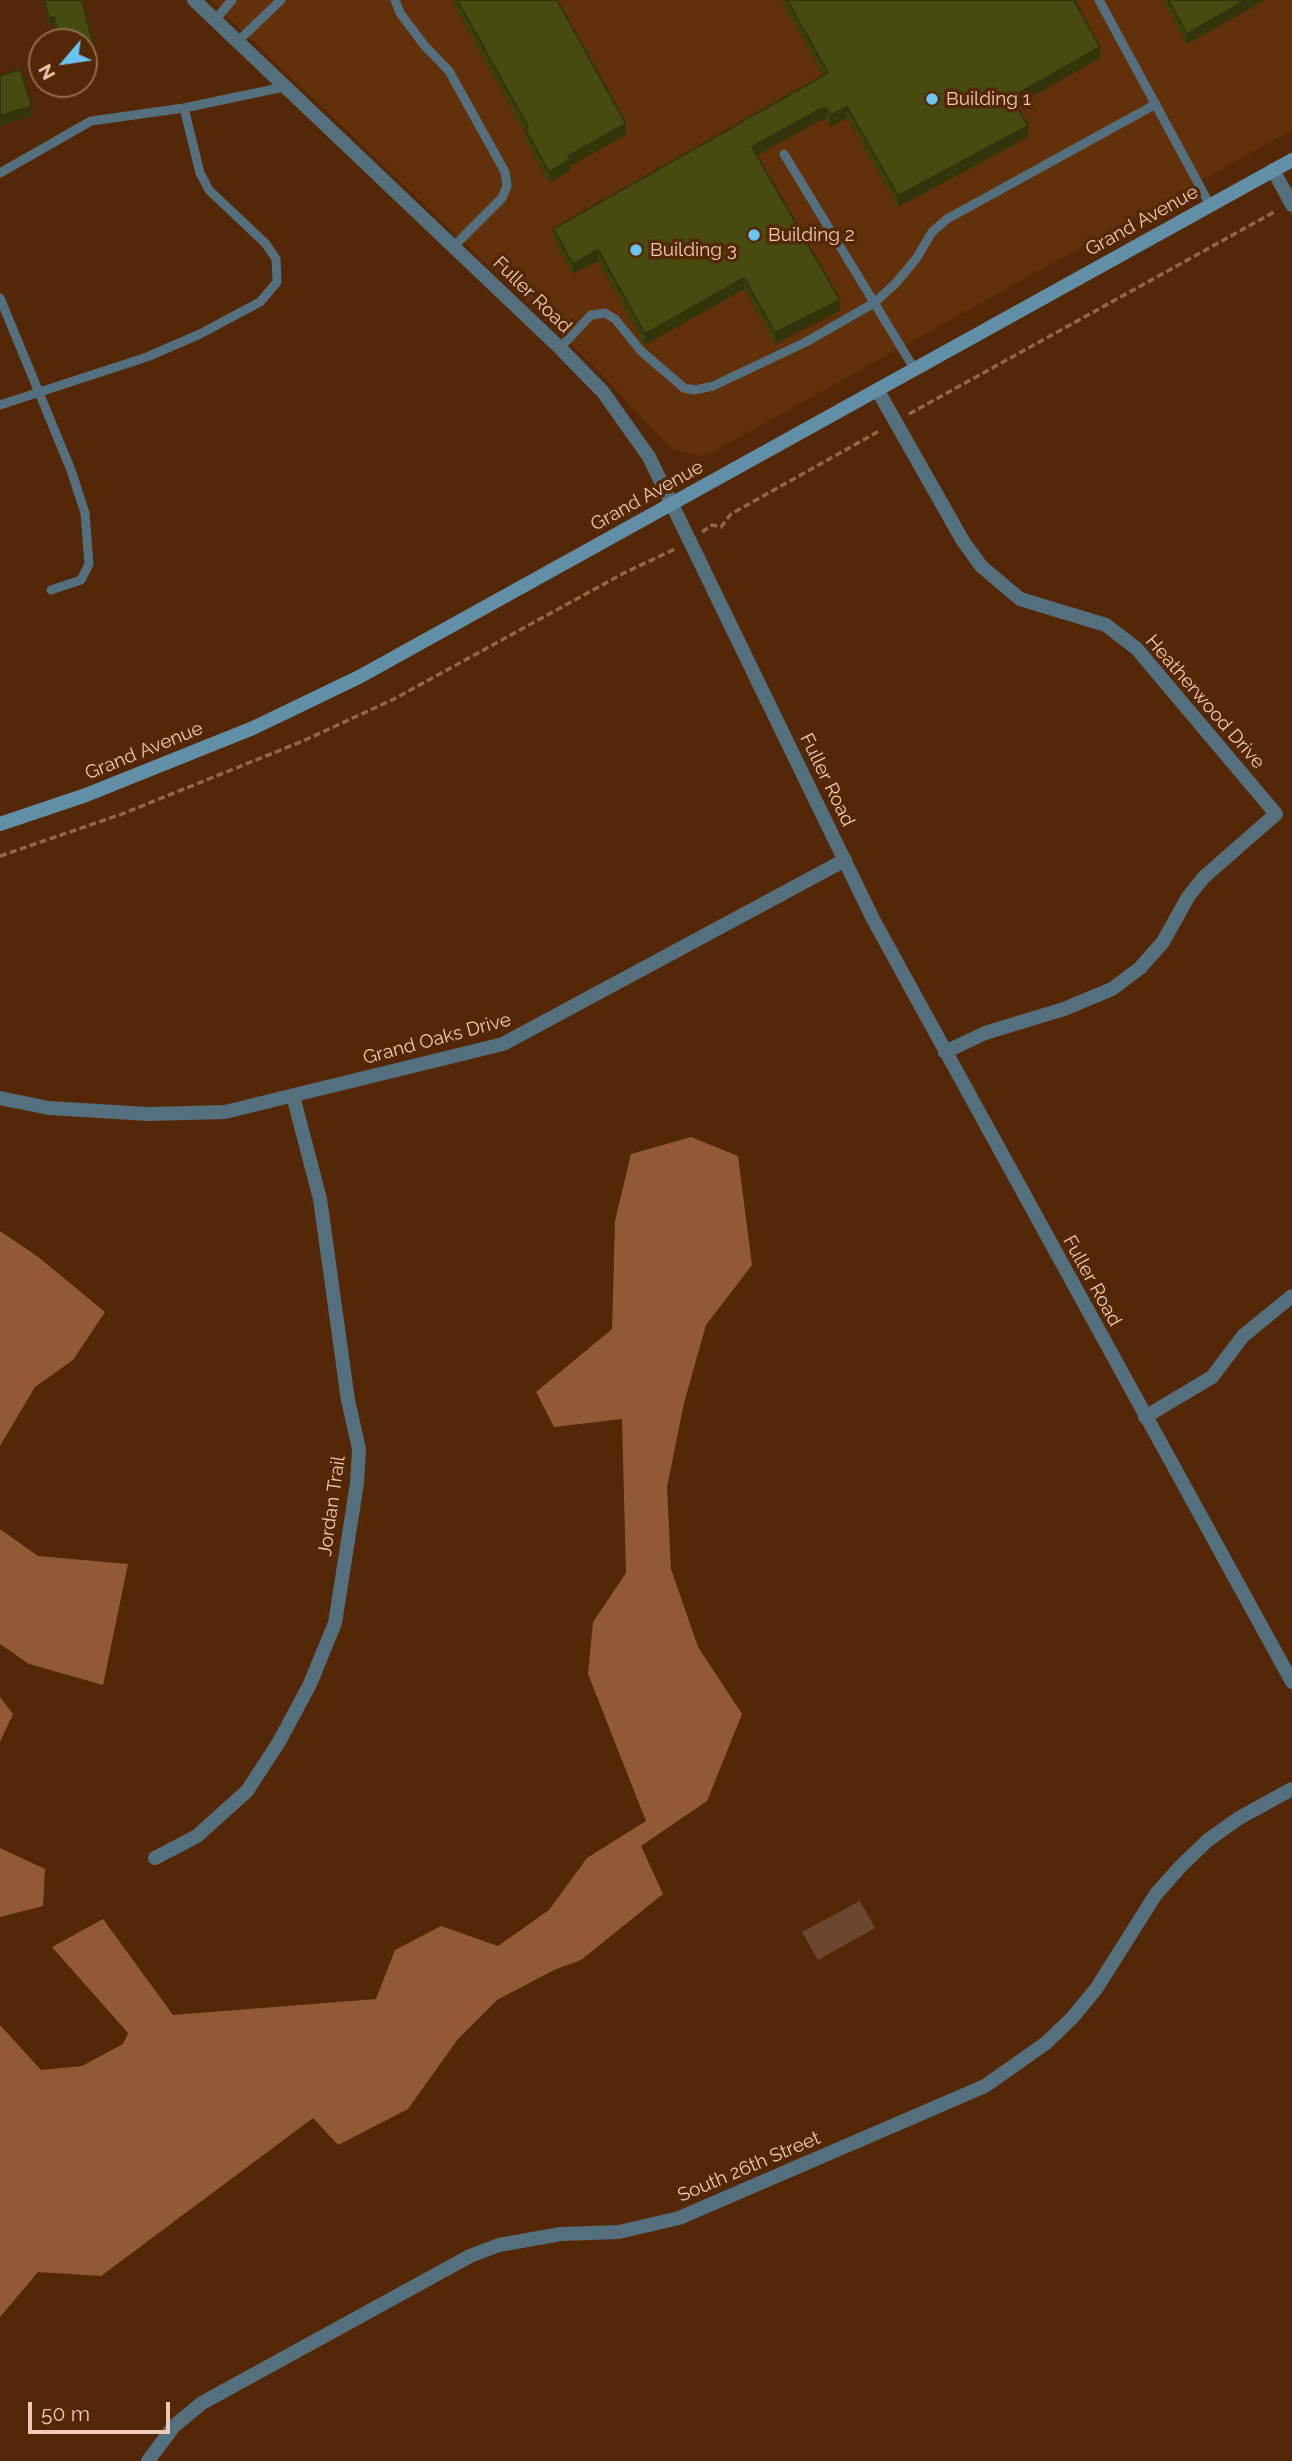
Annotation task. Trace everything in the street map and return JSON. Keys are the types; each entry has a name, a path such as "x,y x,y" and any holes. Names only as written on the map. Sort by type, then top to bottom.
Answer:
{"main road":[{"name":"Grand Avenue","path":"0,824 86,795 253,728 393,660 1292,160"}],"street":[{"name":"Fuller Road","path":"194,0 560,348 603,392 649,457 845,860 946,1052 1292,1682"},
{"path":"1273,170 1292,205"},
{"name":"Heatherwood Drive","path":"877,391 963,541 981,566 1020,599 1106,625 1137,649 1276,814 1204,877 1188,897 1163,942 1140,968 1112,989 1064,1009 985,1033 946,1052"},
{"name":"Grand Oaks Drive","path":"0,1098 49,1108 148,1114 225,1112 503,1044 845,860"},
{"name":"Jordan Trail","path":"155,1858 197,1836 247,1791 279,1742 310,1684 335,1623 357,1483 359,1449 348,1400 320,1199 293,1096"},
{"path":"1145,1417 1212,1377 1243,1336 1292,1296"},
{"name":"South 26th Street","path":"148,2461 174,2426 202,2403 470,2256 499,2245 561,2234 619,2232 680,2218 985,2086 1046,2043 1072,2018 1096,1989 1156,1894 1181,1866 1208,1840 1238,1818 1292,1789"}],"lane":[{"path":"215,20 232,0"},
{"path":"237,42 281,0"},
{"path":"395,0 400,13 424,45 449,71 505,172 506,186 502,198 453,247"},
{"path":"1099,0 1210,205"},
{"path":"0,173 91,121 184,108 284,87"},
{"path":"560,348 591,315 605,313 615,319 668,377 684,388 695,390 713,386 806,342 874,303 895,284 916,259 932,232 947,219 1156,104"},
{"path":"0,405 147,356 201,334 260,302 277,282 276,259 265,244 239,221 204,182 184,108"},
{"path":"784,154 915,370"},
{"path":"0,298 71,470 85,513 89,564 81,580 51,590"}],"path":[{"path":"712,525 720,527 731,514 1273,213"},
{"path":"0,856 122,814 303,741 394,699 624,573 661,558"}],"shaded area":[{"path":"210,0 1292,0 1292,130 713,452 699,456 673,449 659,437 600,372"},
{"path":"691,1137 738,1156 752,1265 706,1325 684,1403 667,1487 671,1569 698,1647 742,1714 707,1801 641,1846 663,1894 581,1960 554,1970 497,2000 458,2039 408,2109 338,2145 313,2118 101,2276 38,2272 0,2317 0,2025 41,2070 82,2066 123,2044 128,2033 52,1947 103,1919 173,2015 376,1999 395,1950 441,1926 498,1946 549,1910 587,1858 646,1821 588,1674 593,1622 626,1573 622,1419 554,1427 536,1392 612,1329 615,1221 631,1154"},
{"path":"0,1231 37,1256 105,1312 73,1360 35,1387 0,1446"},
{"path":"0,1529 38,1556 128,1564 103,1685 29,1664 0,1644"},
{"path":"0,1697 13,1714 0,1742"},
{"path":"0,1848 45,1869 43,1906 0,1917"},
{"path":"860,1901 875,1928 818,1960 802,1932"}],"building":[{"path":"44,0 82,0 89,28 57,28 54,17 49,18"},
{"path":"457,0 557,0 626,124 568,156 570,160 549,172 525,129 528,127"},
{"path":"787,0 1074,0 1100,47 1012,97 1028,126 898,196 847,107 830,116 826,108 819,110 752,147 840,300 775,333 744,278 645,334 598,250 573,264 553,229 828,73"},
{"path":"1168,0 1246,0 1187,34"},
{"path":"20,69 32,106 0,116 0,76"}],"place":[{"name":"Building 1","path":"932,99"},
{"name":"Building 2","path":"754,235"},
{"name":"Building 3","path":"636,250"}]}
